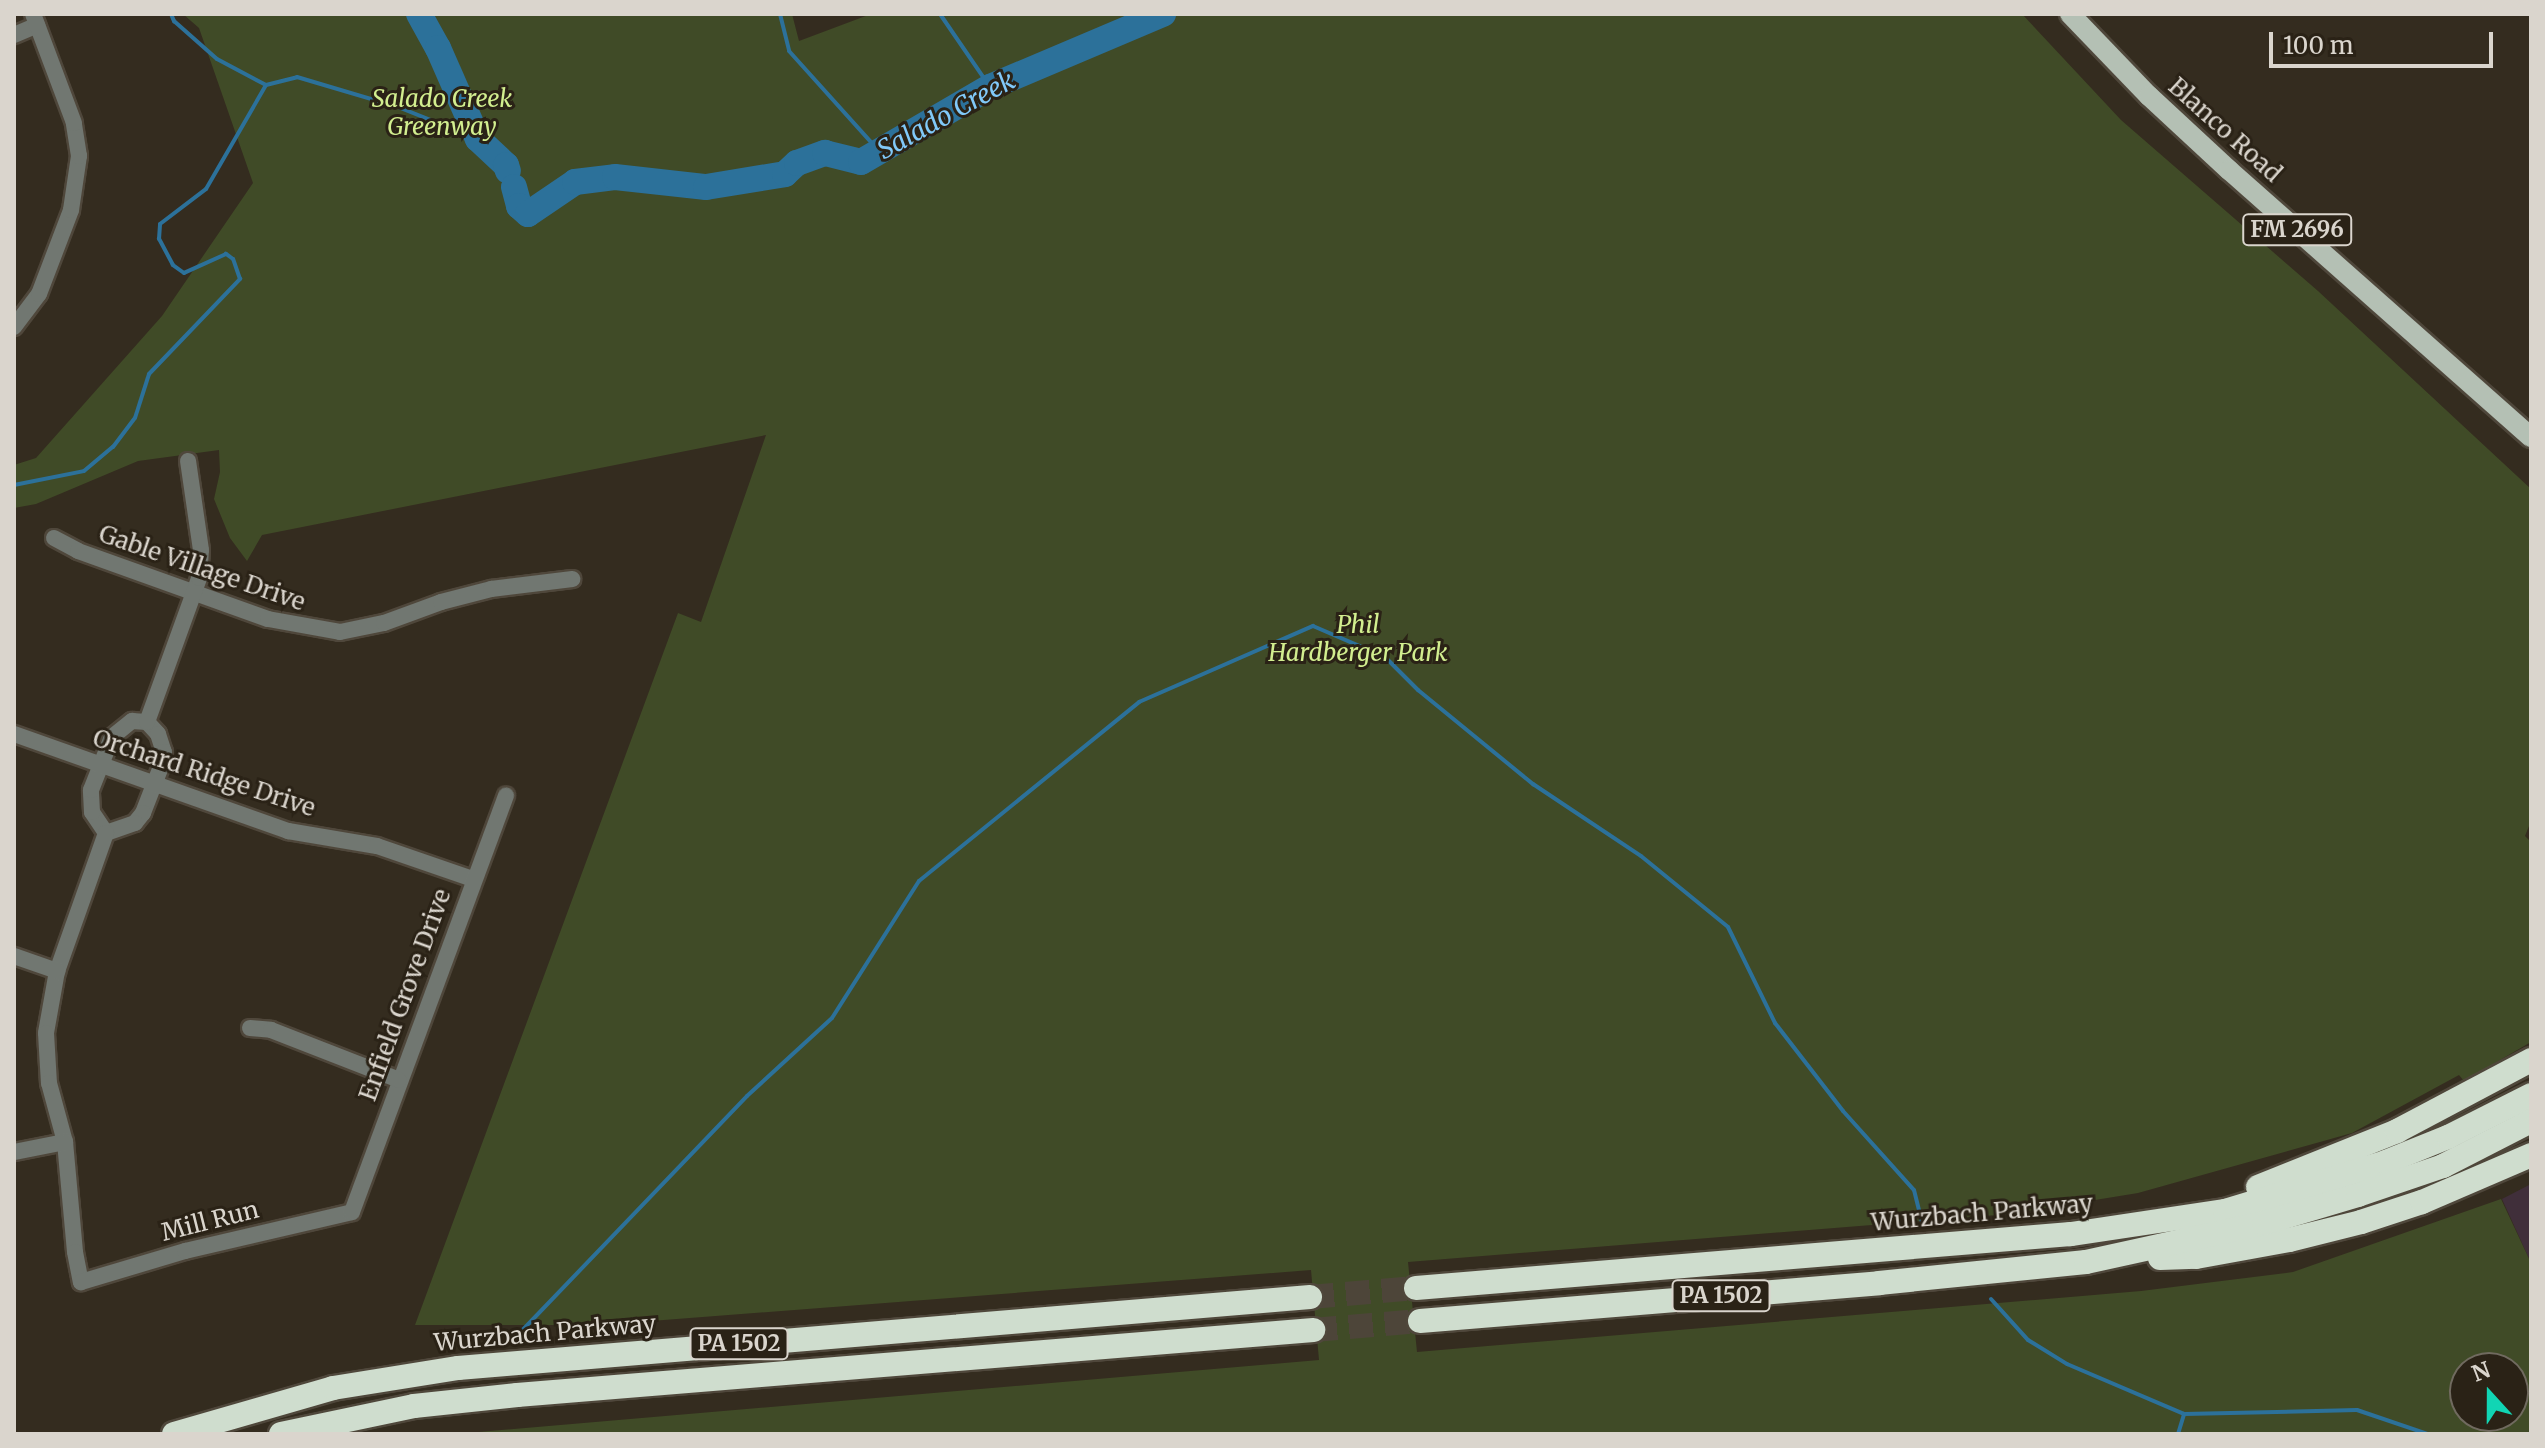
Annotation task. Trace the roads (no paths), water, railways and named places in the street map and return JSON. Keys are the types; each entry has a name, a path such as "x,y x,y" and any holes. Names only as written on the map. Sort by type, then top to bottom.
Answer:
{"highway":[{"path":"2126,1228 2227,1198 2328,1161 2397,1131 2531,1060"},
{"name":"Wurzbach Parkway","path":"1416,1288 2126,1228 2225,1211 2328,1182 2448,1137 2531,1095"},
{"name":"PA 1502","path":"1420,1321 1879,1283 2086,1262 2264,1223 2358,1195 2443,1166 2531,1121"},
{"path":"2086,1262 2196,1257 2289,1240 2422,1202 2531,1155"},
{"name":"Wurzbach Parkway","path":"174,1434 333,1388 458,1368 1310,1297"},
{"name":"PA 1502","path":"281,1434 414,1406 517,1395 1313,1330"}],"main road":[{"name":"Blanco Road","path":"2070,14 2149,96 2229,170 2531,437"}],"street":[{"path":"14,35 35,20 74,123 79,156 71,210 39,294 14,327"},
{"path":"147,722 194,593 201,550 188,461"},
{"name":"Gable Village Drive","path":"54,538 78,551 287,624 340,632 384,623 441,602 491,589 572,579"},
{"path":"132,721 147,722 158,734 164,752 155,784 135,823 106,833 97,823 90,802 100,764 112,737 120,728 132,721"},
{"name":"Orchard Ridge Drive","path":"14,734 288,831 377,846 473,879"},
{"name":"Enfield Grove Drive","path":"352,1212 506,796"},
{"path":"14,1152 65,1142 46,1058 48,1008 57,971 106,833"},
{"path":"14,956 57,971"},
{"path":"250,1028 271,1030 399,1080"},
{"name":"Mill Run","path":"65,1142 75,1252 81,1282 229,1239 352,1212"}],"waterway":[{"path":"171,14 174,21 217,59 266,85 297,77 398,107 478,139"},
{"name":"Salado Creek","path":"419,14 438,48 478,139 506,165 508,171"},
{"path":"780,14 789,51 881,153"},
{"path":"940,14 990,87"},
{"name":"Salado Creek","path":"514,187 519,206 528,214 575,182 615,177 706,187 785,174 797,163 825,153 861,162 990,87 1163,14"},
{"path":"14,485 84,471 113,447 135,418 149,374 240,279 233,259 226,254 184,273 173,265 159,239 160,224 206,189 266,85"},
{"path":"513,1340 747,1096 832,1018 919,881 1139,702 1313,626 1385,657 1418,690 1533,784 1641,856 1728,927 1775,1023 1843,1111 1914,1190 1923,1225"},
{"path":"1991,1299 2028,1340 2067,1364 2184,1414 2357,1410 2428,1434"},
{"path":"2178,1434 2184,1414"}],"tunnel":[{"path":"1310,1297 1416,1288"},
{"path":"1313,1330 1420,1321"}],"park label":[{"name":"Salado Creek Greenway","path":"442,113"},
{"name":"Phil Hardberger Park","path":"1358,639"}]}
